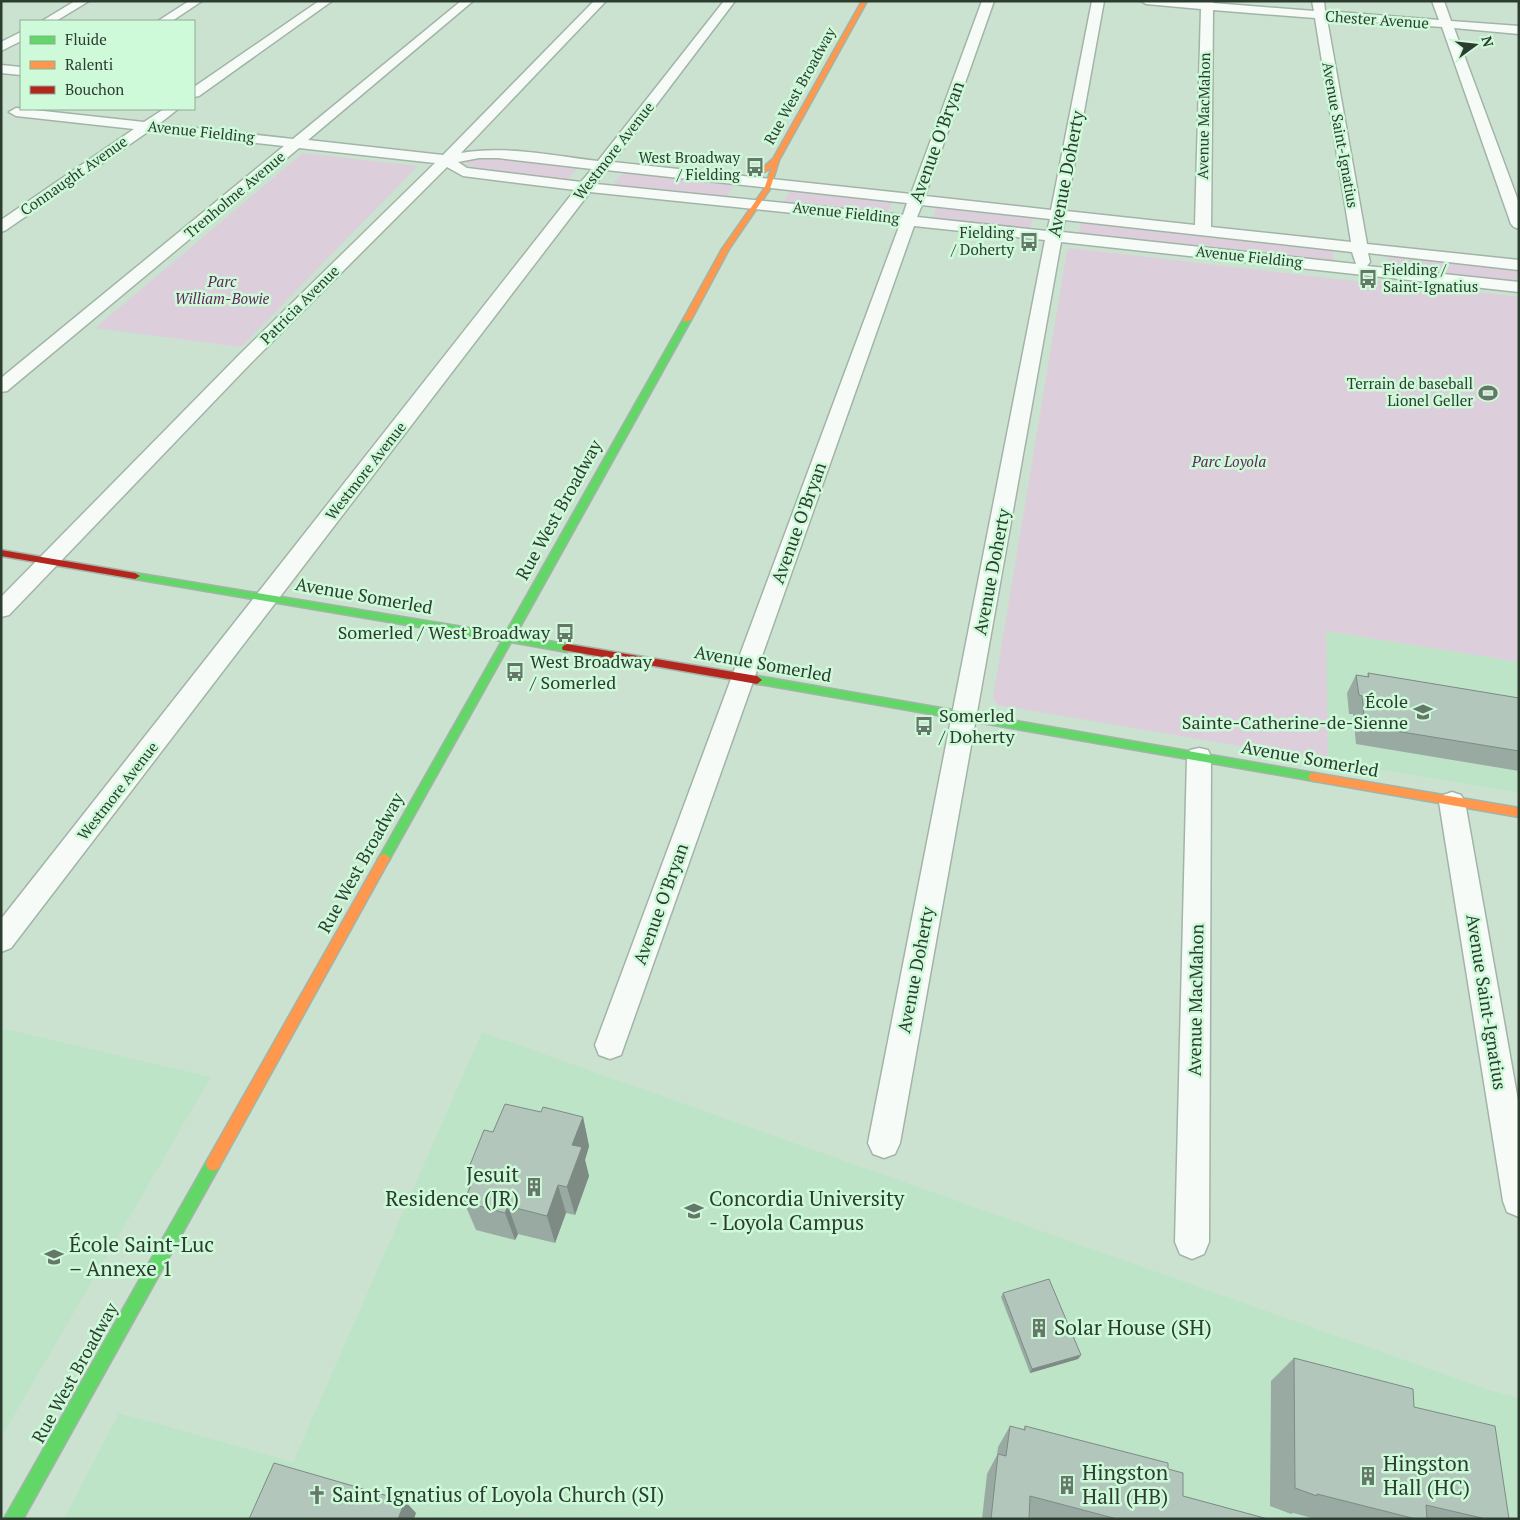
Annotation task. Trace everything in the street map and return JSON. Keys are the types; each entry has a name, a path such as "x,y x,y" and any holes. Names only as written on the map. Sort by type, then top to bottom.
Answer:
{"street":[{"path":"50,20 84,1"},
{"path":"166,20 196,1"},
{"path":"195,93 327,1"},
{"name":"Trenholme Avenue","path":"1,387 468,1"},
{"name":"Patricia Avenue","path":"1,610 245,360 446,160 601,1"},
{"name":"Westmore Avenue","path":"1,940 730,1"},
{"name":"Rue West Broadway","path":"14,1519 740,225 763,183 761,173 776,160 865,1"},
{"name":"Avenue O'Bryan","path":"610,1045 988,1"},
{"name":"Avenue Doherty","path":"884,1143 1098,1"},
{"name":"Chester Avenue","path":"1146,1 1318,8 1446,25 1519,30"},
{"path":"1438,1 1519,224"},
{"name":"Avenue MacMahon","path":"1203,231 1206,4"},
{"name":"Avenue Saint-Ignatius","path":"1318,8 1363,269"},
{"path":"1,47 20,37"},
{"path":"1,69 20,71"},
{"name":"Connaught Avenue","path":"1,227 171,110"},
{"name":"Avenue Fielding","path":"15,113 446,160 488,153 1519,265"},
{"name":"Avenue Fielding","path":"446,160 463,172 586,187 909,220 1519,287"},
{"path":"1,362 26,366"},
{"name":"Avenue Somerled","path":"1,553 744,678 1519,813"},
{"name":"Avenue MacMahon","path":"1192,1242 1199,757"},
{"name":"Avenue Saint-Ignatius","path":"1452,802 1519,1201"}],"shaded area":[{"name":"École Sainte-Catherine-de-Sienne","path":"1325,631 1519,662 1519,793 1328,761"},
{"name":"École Saint-Luc – Annexe 1","path":"1,1028 211,1077 1,1438"},
{"name":"Concordia University - Loyola Campus","path":"482,1032 1486,1389 1519,1398 1519,1519 64,1519 119,1413 293,1462"}],"green space":[{"name":"Parc William-Bowie","path":"303,153 418,166 241,347 95,328"},
{"path":"471,158 521,160 577,168 569,178 562,180 509,174 464,165"},
{"path":"627,172 734,185 727,196 724,197 616,185 615,182 622,174"},
{"path":"791,189 892,201 887,214 783,203"},
{"path":"936,206 1033,216 1030,230 933,219"},
{"path":"1081,221 1332,248 1334,263 1079,235"},
{"name":"Parc Loyola","path":"1071,248 1371,283 1371,280 1519,297 1519,662 1326,631 1328,761 998,705 993,698 1067,251"},
{"path":"1388,254 1519,267 1519,284 1390,269"}],"building":[{"path":"1368,673 1519,698 1519,751 1365,726 1362,696 1359,695 1356,675 1369,677"},
{"path":"505,1104 541,1112 543,1107 583,1117 572,1145 582,1147 567,1187 558,1185 547,1216 508,1206 505,1213 464,1202 476,1172 468,1170 484,1130 493,1132"},
{"name":"Solar House (SH)","path":"1049,1279 1081,1355 1032,1369 1003,1293"},
{"name":"Hingston Hall (HC)","path":"1294,1358 1413,1389 1414,1407 1495,1426 1509,1519 1486,1519 1426,1505 1427,1519 1416,1519 1317,1494 1317,1496 1295,1488"},
{"path":"1010,1426 1025,1430 1025,1426 1168,1463 1168,1469 1183,1473 1183,1496 1268,1519 1117,1519 1030,1496 1029,1519 991,1519 998,1454 1006,1456"},
{"name":"Saint Ignatius of Loyola Church (SI)","path":"274,1463 405,1501 398,1519 249,1519"}],"traffic: fast":[{"path":"384,859 687,320"},
{"path":"135,576 567,648"},
{"path":"757,680 1314,777"},
{"path":"13,1519 213,1164"}],"traffic: slow":[{"path":"761,172 776,160 865,1"},
{"path":"687,320 712,272 740,226 767,189 776,160"},
{"path":"1314,777 1519,813"},
{"path":"213,1164 384,859"}],"traffic: jam":[{"path":"1,553 135,576"},
{"path":"567,648 757,680"}],"place":[{"name":"West Broadway / Fielding","path":"755,167"},
{"name":"Fielding / Doherty","path":"1029,242"},
{"name":"Fielding / Saint-Ignatius","path":"1368,279"},
{"name":"Terrain de baseball Lionel Geller","path":"1488,393"},
{"name":"Somerled / West Broadway","path":"565,633"},
{"name":"West Broadway / Somerled","path":"515,672"},
{"name":"École Sainte-Catherine-de-Sienne","path":"1423,712"},
{"name":"Somerled / Doherty","path":"924,726"},
{"name":"Jesuit Residence (JR)","path":"534,1187"},
{"name":"Concordia University - Loyola Campus","path":"694,1211"},
{"name":"École Saint-Luc – Annexe 1","path":"54,1257"},
{"name":"Solar House (SH)","path":"1039,1328"},
{"name":"Hingston Hall (HC)","path":"1368,1476"},
{"name":"Hingston Hall (HB)","path":"1067,1485"},
{"name":"Saint Ignatius of Loyola Church (SI)","path":"317,1495"}]}
